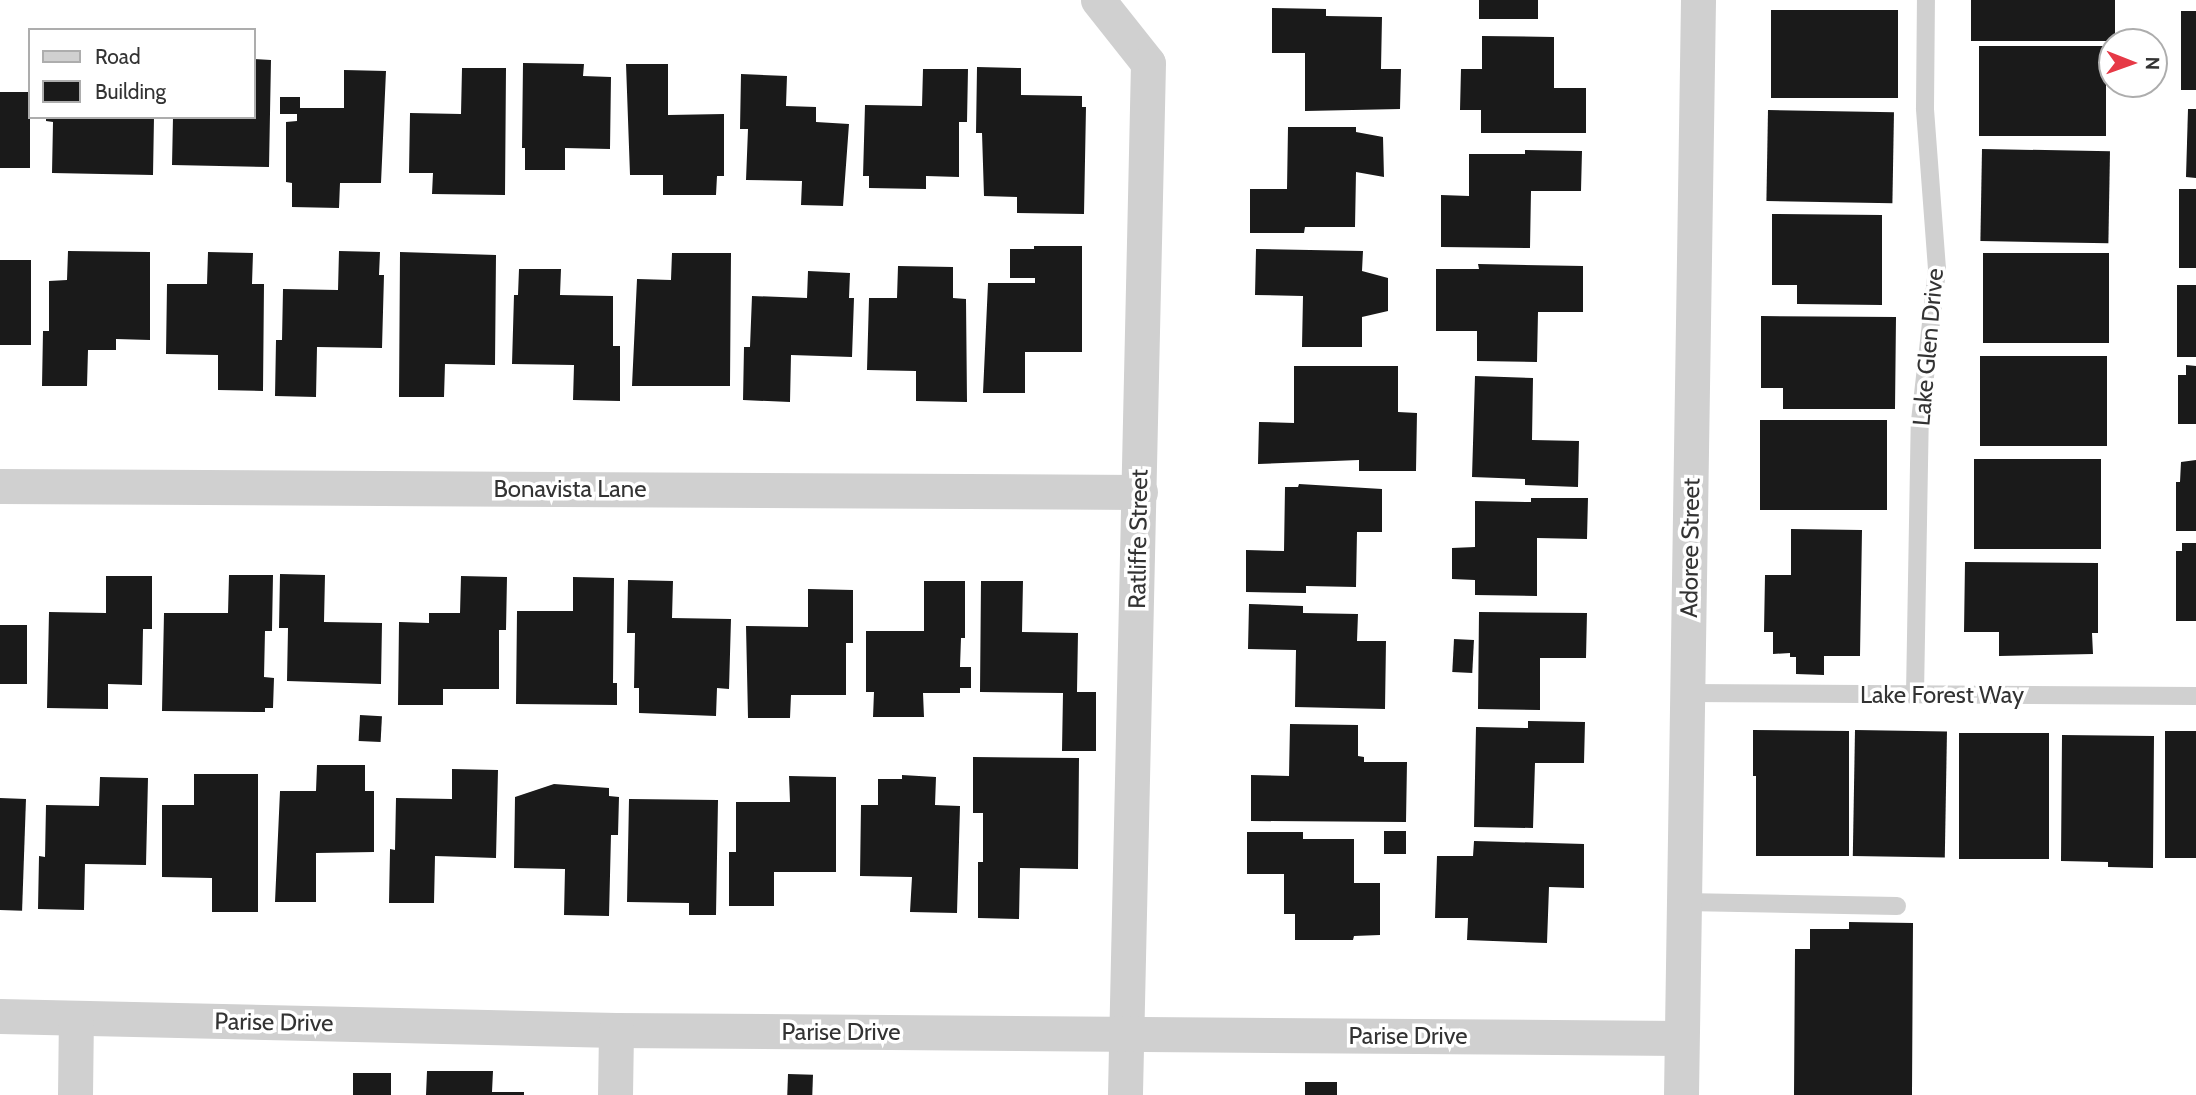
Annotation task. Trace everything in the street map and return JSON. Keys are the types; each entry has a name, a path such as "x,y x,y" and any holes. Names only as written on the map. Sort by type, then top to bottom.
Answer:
{"street":[{"name":"Ratliffe Street","path":"1098,0 1148,63 1125,1095"},
{"name":"Adoree Street","path":"1681,1095 1698,0"},
{"name":"Bonavista Lane","path":"0,485 1140,492"},
{"name":"Parise Drive","path":"0,1016 616,1030 1681,1038"},
{"path":"75,1095 76,1018"},
{"path":"615,1095 616,1030"}],"lane":[{"name":"Lake Glen Drive","path":"1915,694 1920,421 1937,269 1925,108 1926,0"},
{"name":"Lake Forest Way","path":"1688,693 2196,696"},
{"path":"1684,902 1897,906"}],"building":[{"path":"1479,0 1538,0 1538,19 1479,19"},
{"path":"1971,0 2115,0 2115,28 2098,28 2098,41 1971,41"},
{"path":"1272,8 1326,9 1326,16 1382,17 1381,69 1401,69 1400,109 1305,111 1305,53 1272,53"},
{"path":"1771,10 1898,10 1898,98 1771,98"},
{"path":"2181,11 2196,11 2196,90 2181,90"},
{"path":"1482,36 1554,37 1554,88 1586,88 1586,133 1481,133 1481,110 1460,110 1461,69 1482,69"},
{"path":"1979,46 2098,46 2098,98 2106,98 2106,136 1979,136"},
{"path":"256,59 271,60 269,167 172,165 173,119 256,119"},
{"path":"523,63 584,64 583,76 611,77 610,149 565,148 565,170 525,170 525,148 522,148"},
{"path":"626,64 668,64 668,115 724,114 724,176 717,176 716,195 663,195 663,175 630,175"},
{"path":"977,67 1021,68 1021,95 1082,96 1082,107 1086,107 1084,214 1017,213 1017,197 984,196 982,133 976,133"},
{"path":"462,68 506,68 505,195 432,194 433,173 409,173 410,113 461,114"},
{"path":"923,69 968,69 967,122 959,122 959,177 926,176 926,189 869,188 869,176 863,176 865,105 922,106"},
{"path":"344,70 386,71 381,183 340,183 339,208 292,207 292,183 286,182 286,122 297,121 297,114 280,114 280,97 300,97 300,108 344,108"},
{"path":"741,74 787,76 786,106 816,107 816,122 849,124 843,206 801,205 802,181 746,180 748,129 740,129"},
{"path":"0,92 28,92 30,168 0,168"},
{"path":"2188,109 2196,109 2196,178 2186,177"},
{"path":"1768,110 1894,112 1892,203 1766,201"},
{"path":"154,119 153,175 52,173 53,122 46,121"},
{"path":"1288,127 1356,127 1356,132 1383,137 1384,177 1356,172 1355,227 1305,227 1304,233 1250,233 1250,189 1287,189"},
{"path":"1982,149 2110,151 2108,243 1980,241"},
{"path":"1525,150 1582,151 1581,191 1531,191 1530,248 1441,247 1441,195 1469,196 1469,154 1525,154"},
{"path":"2179,189 2196,189 2196,268 2179,268"},
{"path":"1772,214 1882,215 1882,305 1797,304 1797,285 1772,285"},
{"path":"1034,246 1082,246 1082,352 1025,352 1025,393 983,393 988,283 1035,283 1035,278 1010,278 1010,249 1034,249"},
{"path":"1256,249 1363,251 1362,271 1388,278 1388,311 1362,317 1362,347 1302,347 1303,296 1255,295"},
{"path":"68,251 150,252 150,340 116,339 116,350 88,350 87,386 42,386 43,331 49,331 49,281 67,280"},
{"path":"339,251 380,252 379,275 384,275 382,348 317,347 316,397 275,396 276,340 282,340 283,289 338,290"},
{"path":"208,252 253,253 252,284 264,284 263,391 218,390 218,355 166,354 167,284 207,284"},
{"path":"400,252 496,255 495,365 445,364 444,397 399,397"},
{"path":"672,253 731,253 730,386 632,386 637,279 671,280"},
{"path":"1983,253 2109,253 2109,343 1983,343"},
{"path":"0,260 31,260 31,345 0,345"},
{"path":"1478,264 1583,266 1583,312 1538,312 1537,362 1477,361 1477,331 1436,331 1436,269 1479,269"},
{"path":"898,266 953,267 953,298 966,299 967,402 916,401 916,371 867,370 869,298 897,298"},
{"path":"519,269 561,269 560,295 613,296 613,346 620,346 620,401 573,400 574,365 512,364 514,295 518,295"},
{"path":"808,271 850,273 849,298 854,298 852,357 791,355 790,402 743,400 744,347 750,347 752,296 807,298"},
{"path":"2177,285 2196,285 2196,357 2177,357"},
{"path":"1761,316 1896,317 1895,409 1783,409 1783,388 1761,388"},
{"path":"1980,356 2107,356 2107,446 1980,446"},
{"path":"2186,365 2196,366 2196,424 2178,424 2178,375 2186,375"},
{"path":"1294,366 1398,366 1398,412 1417,413 1416,471 1359,471 1359,460 1258,464 1259,422 1294,423"},
{"path":"1475,376 1533,378 1532,440 1579,441 1578,487 1525,485 1525,479 1472,477"},
{"path":"1760,420 1887,420 1887,510 1760,510"},
{"path":"1974,459 2101,459 2101,549 1974,549"},
{"path":"2196,460 2196,531 2176,531 2176,482 2180,482 2181,462"},
{"path":"1299,484 1382,489 1382,532 1357,532 1356,587 1306,586 1306,593 1246,592 1246,550 1284,551 1285,487 1298,487"},
{"path":"1531,498 1588,498 1587,539 1537,538 1537,596 1475,595 1475,580 1452,579 1452,548 1475,547 1475,501 1531,502"},
{"path":"1791,529 1862,530 1860,656 1824,656 1824,675 1796,674 1796,657 1790,657 1790,653 1773,654 1773,632 1764,632 1765,575 1791,575"},
{"path":"2182,543 2196,543 2196,621 2176,621 2176,551 2182,551"},
{"path":"1965,562 2098,563 2098,633 2092,633 2093,654 1999,656 1999,632 1964,632"},
{"path":"280,574 325,575 324,622 382,623 381,684 287,681 288,628 279,628"},
{"path":"229,575 273,575 272,631 265,631 264,677 274,678 273,708 265,708 265,712 162,711 164,613 228,613"},
{"path":"106,576 152,576 152,629 143,629 142,685 108,684 108,709 47,708 49,612 106,613"},
{"path":"461,576 507,577 506,630 499,630 499,689 443,689 443,705 398,705 399,622 429,623 429,613 460,613"},
{"path":"573,577 614,578 613,683 617,683 617,705 516,704 517,611 573,611"},
{"path":"628,580 673,581 672,618 731,619 729,689 717,688 716,716 639,713 639,688 634,688 635,633 627,633"},
{"path":"924,581 965,581 965,638 961,638 960,667 971,667 971,688 960,688 960,693 923,693 924,717 873,717 874,692 866,692 866,631 924,631"},
{"path":"981,581 1023,581 1022,632 1078,633 1077,692 1096,692 1096,751 1062,751 1063,693 980,692"},
{"path":"808,589 853,590 853,643 846,643 846,695 791,695 790,718 748,718 746,626 808,627"},
{"path":"1249,604 1303,606 1303,613 1358,614 1357,641 1386,641 1385,709 1295,707 1296,650 1248,649"},
{"path":"1479,612 1587,613 1586,658 1540,658 1540,710 1478,709"},
{"path":"0,625 27,625 27,684 0,684"},
{"path":"1454,639 1474,640 1472,673 1452,672"},
{"path":"360,715 382,716 381,742 359,741"},
{"path":"1528,721 1585,722 1584,763 1535,763 1533,828 1474,827 1476,727 1528,728"},
{"path":"1290,724 1358,725 1358,756 1364,757 1364,762 1407,762 1406,822 1251,821 1251,775 1289,776"},
{"path":"1753,730 1849,731 1849,856 1756,856"},
{"path":"1855,730 1947,732 1945,858 1853,856"},
{"path":"2165,731 2196,731 2196,858 2165,858"},
{"path":"1959,733 2049,733 2049,859 1959,859"},
{"path":"2062,735 2154,736 2153,868 2108,867 2108,862 2061,861"},
{"path":"973,757 1079,758 1078,869 1020,868 1019,919 978,918 978,862 983,862 983,813 973,813"},
{"path":"317,765 365,765 365,791 374,791 374,852 316,853 316,902 275,902 280,791 316,791"},
{"path":"452,769 498,770 496,858 435,856 434,903 389,903 390,849 395,850 396,798 452,799"},
{"path":"194,774 258,774 258,912 212,912 212,878 162,877 162,805 194,805"},
{"path":"902,775 936,777 935,805 960,806 957,913 910,912 912,877 860,876 861,805 878,805 878,779 902,779"},
{"path":"789,776 836,777 836,872 774,872 774,906 729,906 729,852 736,852 736,802 790,802"},
{"path":"100,777 148,778 146,865 85,864 84,910 38,909 39,856 45,857 46,805 99,806"},
{"path":"554,784 609,788 609,796 619,797 618,835 611,835 609,916 564,915 565,869 514,868 515,797"},
{"path":"0,798 26,799 22,911 0,910"},
{"path":"629,799 718,800 716,915 689,915 689,903 627,902"},
{"path":"1384,831 1406,831 1406,854 1384,854"},
{"path":"1247,832 1303,832 1303,839 1354,839 1354,883 1380,883 1380,935 1354,936 1353,940 1295,940 1295,914 1284,914 1284,874 1247,874"},
{"path":"1474,841 1584,844 1584,888 1549,887 1547,943 1467,940 1468,918 1435,918 1437,856 1473,856"},
{"path":"1849,922 1913,923 1912,1095 1794,1095 1795,949 1810,949 1810,929 1849,929"},
{"path":"427,1071 493,1071 492,1092 524,1092 524,1095 426,1095"},
{"path":"353,1073 391,1073 391,1095 353,1095"},
{"path":"788,1074 813,1075 812,1095 787,1095"},
{"path":"1305,1082 1337,1082 1337,1095 1305,1095"}]}
